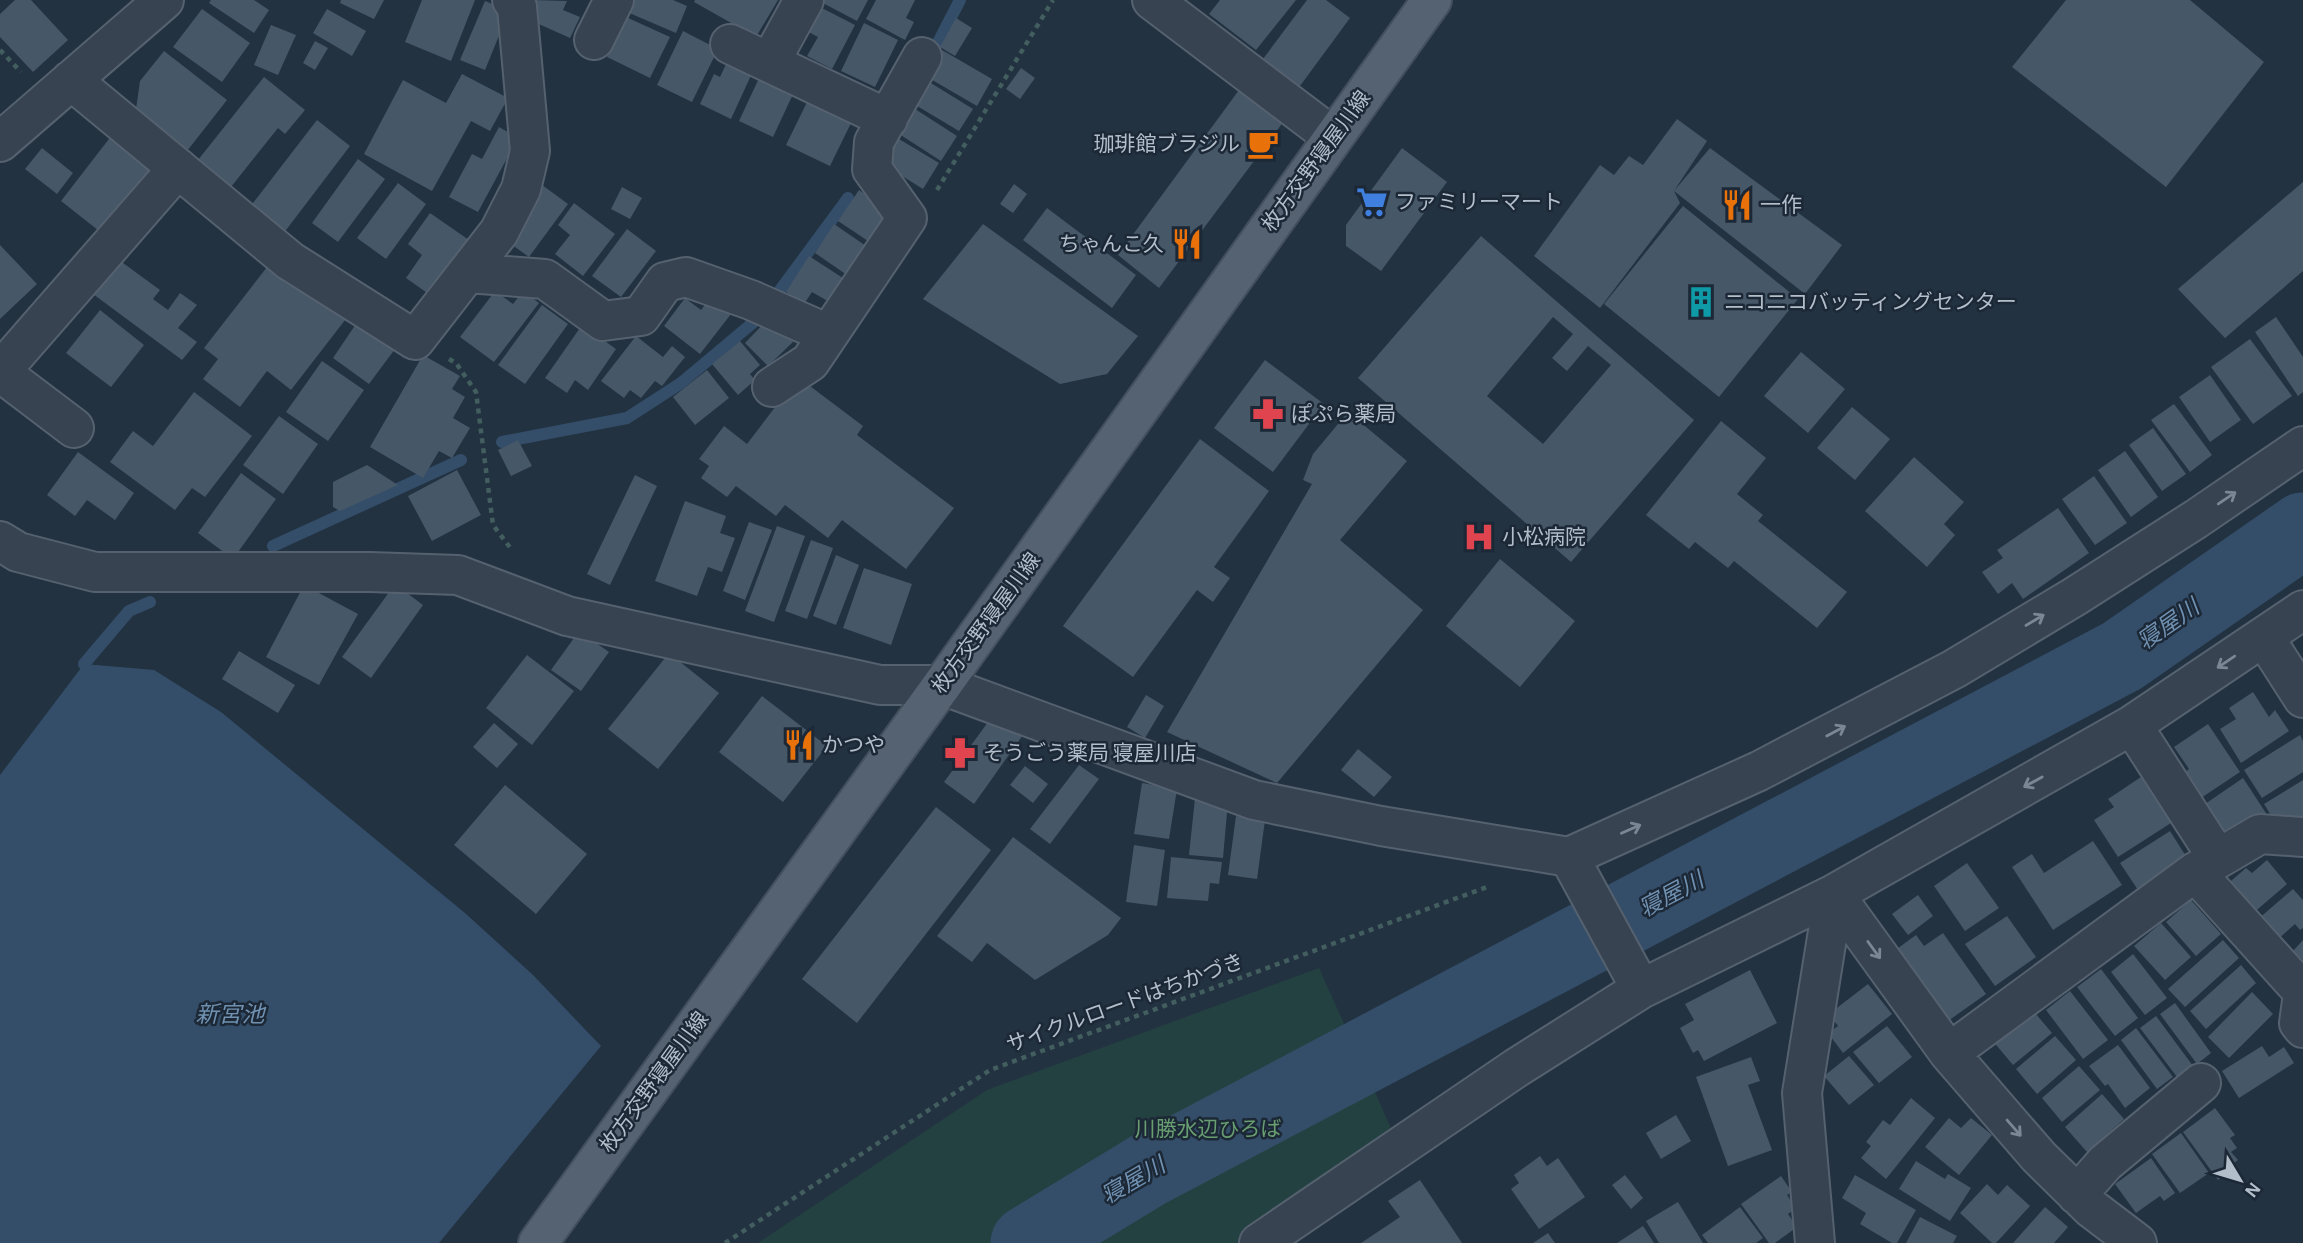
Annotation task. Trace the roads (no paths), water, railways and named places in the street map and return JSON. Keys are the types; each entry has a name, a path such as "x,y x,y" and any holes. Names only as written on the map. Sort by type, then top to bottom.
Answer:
{"main road":[{"name":"枚方交野寝屋川線","path":"538,1243 942,685 1432,0"}],"street":[{"path":"0,142 164,0"},
{"path":"71,80 290,261 415,340 499,232 521,189 530,151 517,7 512,0"},
{"path":"594,40 614,0"},
{"path":"770,62 804,0"},
{"path":"1152,0 1333,137"},
{"path":"730,44 887,119"},
{"path":"772,387 810,362 907,218 872,169 874,142 922,57"},
{"path":"74,428 1,372 178,168"},
{"path":"467,273 545,279 603,321 641,316 665,282 686,277 765,305 828,334"},
{"path":"0,541 18,552 95,572 370,572 458,575 566,616 880,685 942,685 1254,800 1381,826 1569,857 1759,771 1954,669 2096,583 2303,446"},
{"path":"1285,1237 1516,1068 1641,989 1834,894 2132,725 2303,610"},
{"path":"2264,637 2303,698"},
{"path":"2132,725 2206,865 2303,993 2299,1023 2303,1028"},
{"path":"1949,1053 2206,865 2260,834 2303,837"},
{"path":"1569,857 1641,989"},
{"path":"1834,894 1949,1053 2039,1157 2077,1195 2137,1243"},
{"path":"1815,1243 1802,1093 1834,894"},
{"path":"2077,1195 2105,1163 2201,1083"}],"water":[{"name":"新宮池","path":"84,664 154,670 221,712 465,913 533,975 601,1046 439,1243 0,1243 0,775"}],"waterway":[{"path":"929,60 960,0"},
{"path":"502,442 627,418 681,383 761,316 848,198"},
{"path":"273,546 461,460"},
{"name":"寝屋川","path":"1028,1243 1148,1170 2122,656 2303,530"},
{"path":"84,664 129,611 150,602"}],"place":[{"name":"珈琲館ブラジル","path":"1263,144"},
{"name":"ファミリーマート","path":"1372,202"},
{"name":"一作","path":"1737,205"},
{"name":"ちゃんこ久","path":"1187,244"},
{"name":"ニコニコバッティングセンター","path":"1701,302"},
{"name":"ぽぷら薬局","path":"1268,414"},
{"name":"小松病院","path":"1479,537"},
{"name":"かつや","path":"799,745"},
{"name":"そうごう薬局 寝屋川店","path":"960,753"}],"park label":[{"name":"川勝水辺ひろば","path":"1208,1129"}]}
